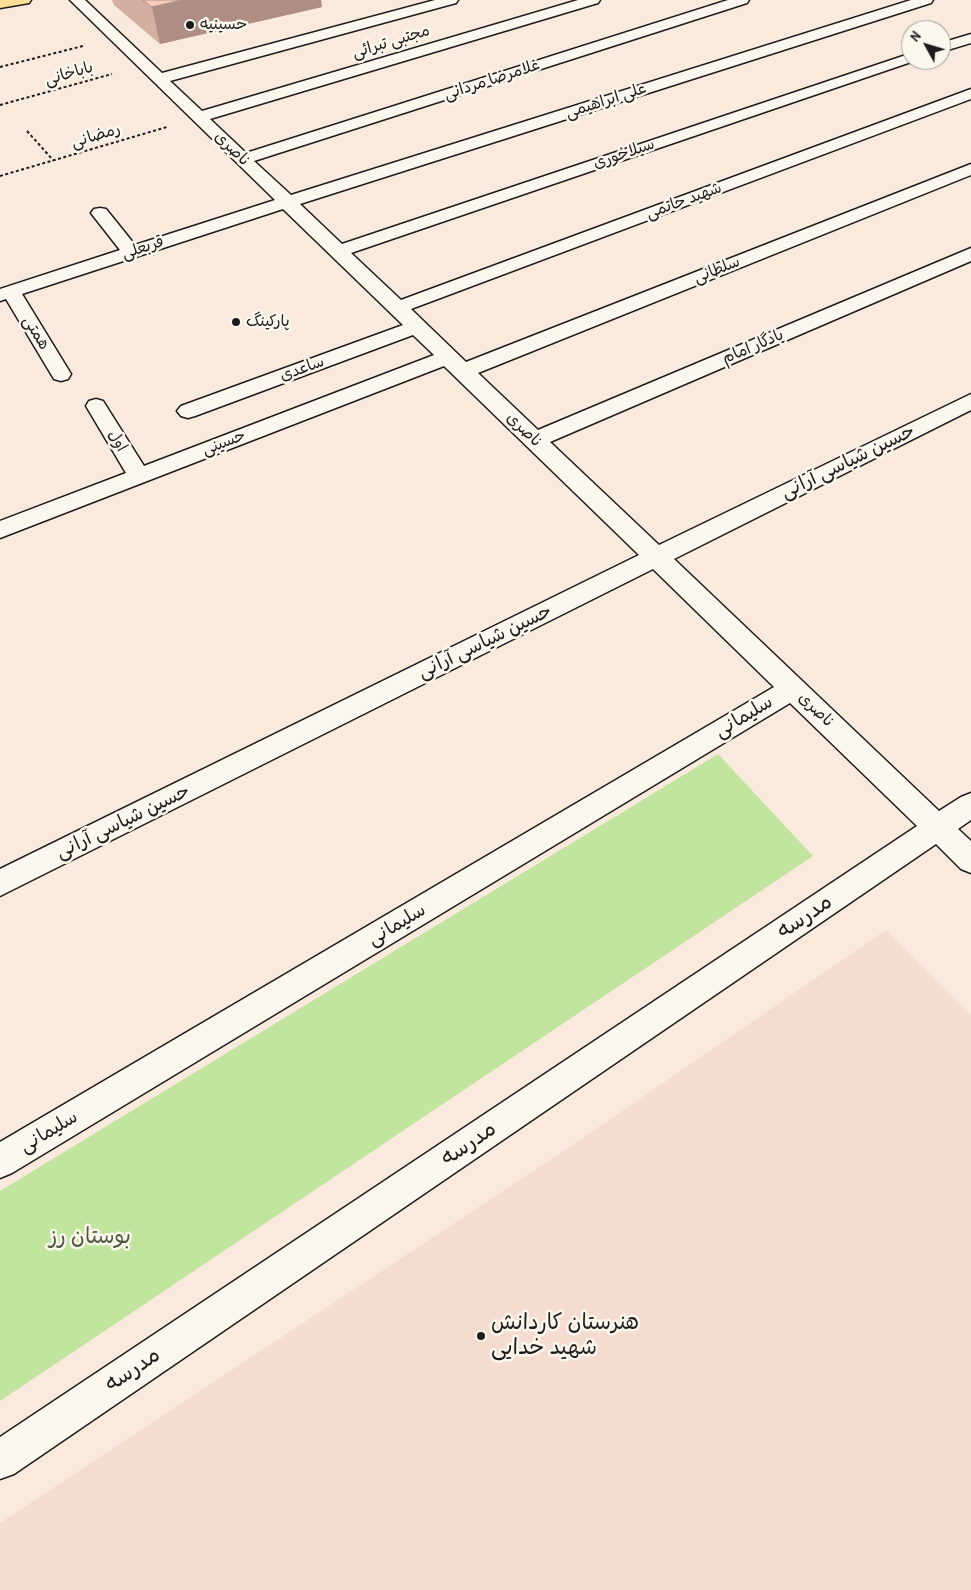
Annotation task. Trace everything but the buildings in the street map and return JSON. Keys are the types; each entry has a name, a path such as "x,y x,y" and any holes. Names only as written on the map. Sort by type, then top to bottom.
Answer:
{"main road":[{"path":"0,4 24,0"}],"street":[{"name":"ناصری","path":"77,0 338,250 360,283 398,308 971,860"},
{"path":"152,72 451,0"},
{"name":"مجتبی تبرائی","path":"198,117 593,0"},
{"name":"غلامرضا مردانی","path":"243,159 742,0"},
{"name":"علی ابراهیمی","path":"287,202 926,0"},
{"path":"951,45 971,38"},
{"name":"سیلاخوری","path":"338,250 901,61"},
{"name":"شهید حاتمی","path":"398,308 971,94"},
{"name":"سلطانی","path":"455,364 971,169"},
{"name":"قربعلی","path":"5,293 287,202"},
{"path":"100,213 132,252"},
{"name":"یادگار امام","path":"535,440 971,254"},
{"name":"همتی","path":"5,293 62,374"},
{"name":"ساعدی","path":"188,411 417,327"},
{"name":"حسینی","path":"0,530 139,476 455,364"},
{"name":"حسین شیاسی آرانی","path":"0,883 971,401"},
{"name":"اول","path":"96,406 139,476"},
{"name":"سلیمانی","path":"0,1161 793,688"},
{"name":"مدرسه","path":"0,1460 971,805"}],"path":[{"path":"0,67 116,37"},
{"name":"باباخانی","path":"0,105 152,72"},
{"name":"رمضانی","path":"0,176 198,117"},
{"path":"27,131 53,160"}],"shaded area":[{"path":"886,930 971,1016 971,1590 0,1590 0,1523 568,1148"}],"green space":[{"name":"بوستان رز","path":"718,754 813,856 0,1401 0,1191"}],"place":[{"name":"حسینیه","path":"190,25"},
{"name":"پارکینگ","path":"236,322"},
{"name":"هنرستان کاردانش شهید خدایی","path":"481,1336"}]}
